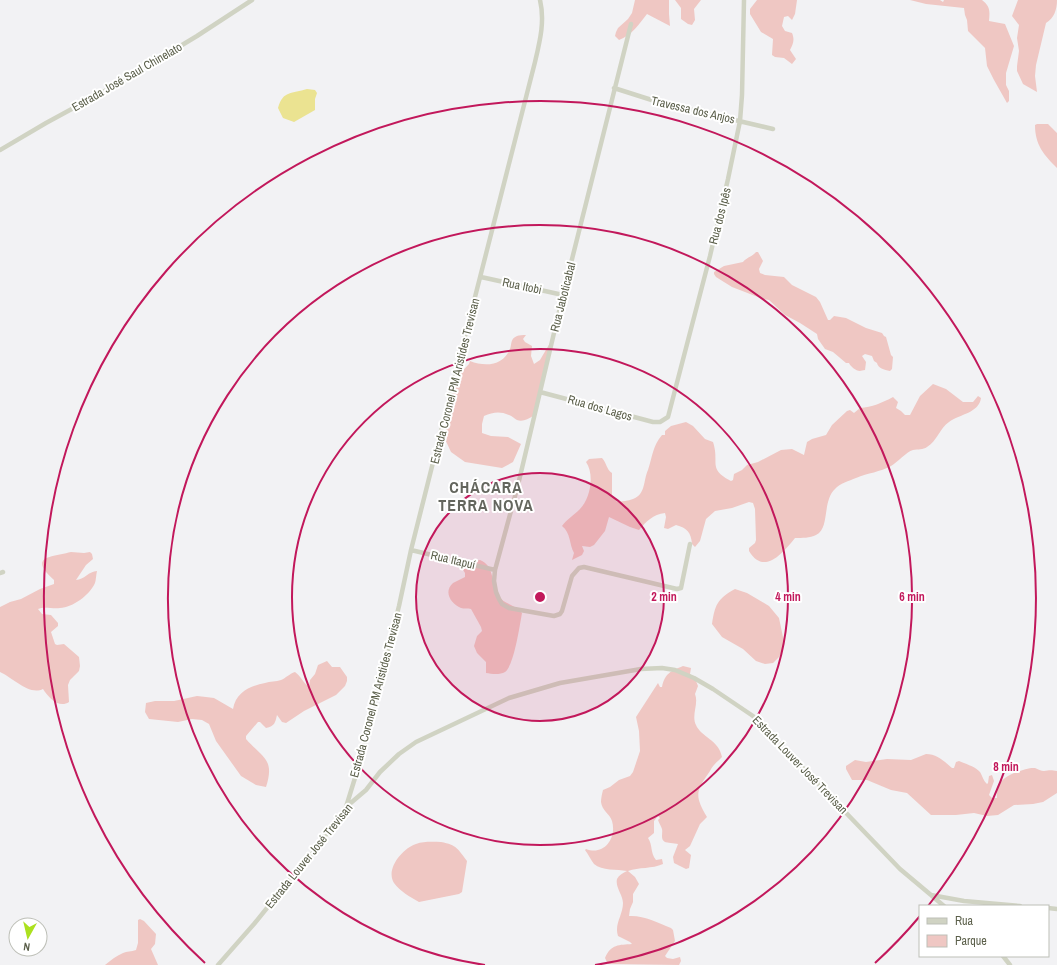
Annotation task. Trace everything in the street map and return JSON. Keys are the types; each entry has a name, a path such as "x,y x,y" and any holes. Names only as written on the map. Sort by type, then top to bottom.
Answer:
{"street":[{"name":"Estrada José Saul Chinelato","path":"0,150 120,82 197,36 252,0"},
{"name":"Estrada Coronel PM Aristides Trevisan","path":"346,807 359,765 399,606 411,550 535,62 543,26 540,0"},
{"name":"Rua dos Ipês","path":"660,422 668,417 671,409 728,180 740,121 744,0"},
{"name":"Rua Jaboticabal","path":"631,24 563,295 518,485 495,570 494,581 496,592 502,604 509,608 557,616 562,611 572,576 579,568 584,567 677,590 681,588 690,544"},
{"name":"Travessa dos Anjos","path":"614,88 673,106 773,130"},
{"name":"Rua Itobi","path":"481,277 563,295"},
{"name":"Rua dos Lagos","path":"540,392 637,419 660,422"},
{"name":"Rua Itapuí","path":"411,550 495,570"},
{"name":"Estrada Louver José Trevisan","path":"218,965 309,858 346,807 366,790 380,772 399,754 416,742 509,698 560,683 640,669 662,668 675,670 694,678 713,689 753,716 900,869 931,894 964,901 1009,905"},
{"path":"931,894 943,905"},
{"path":"1004,957 1010,965"}],"green space":[{"path":"635,0 669,0 670,26 647,14 631,32 619,40 615,36 616,32 632,13"},
{"path":"675,0 701,0 694,9 695,20 692,25 681,19 681,8"},
{"path":"757,0 797,0 795,14 792,20 788,16 784,17 782,26 785,31 792,33 793,35 793,42 790,50 796,59 792,64 784,58 775,57 772,55 773,39 761,32 750,14 750,9"},
{"path":"910,0 940,0 943,2 944,0 982,0 987,4 989,9 989,21 1005,24 1014,46 1006,73 1006,85 1009,91 1009,101 1007,103 987,66 985,48 968,31 964,8 926,4"},
{"path":"1018,0 1057,0 1054,13 1051,19 1046,23 1036,65 1035,76 1037,92 1023,84 1017,71 1019,51 1017,38 1019,25 1012,16"},
{"path":"1048,124 1057,133 1057,168 1041,149 1035,132 1035,125"},
{"path":"758,252 763,261 759,269 760,273 784,277 792,285 816,297 820,302 828,320 834,316 846,318 866,328 882,333 886,337 891,355 893,357 892,369 890,371 882,368 874,361 872,356 865,354 862,356 866,362 865,370 857,370 833,352 825,349 818,339 817,334 785,315 769,300 732,287 716,277 714,274 714,272 724,266 743,262"},
{"path":"526,335 523,339 532,346 531,356 534,364 540,360 550,343 533,416 519,421 506,414 493,413 484,416 482,424 482,433 491,436 508,437 521,444 513,462 502,468 465,462 451,452 444,437 446,434 445,412 454,380 470,361 482,364 493,364 503,359 510,349 513,339 518,336"},
{"path":"933,384 946,389 963,402 973,402 978,396 981,398 980,403 973,410 949,422 925,448 910,451 891,466 883,470 860,476 837,487 831,494 825,521 820,532 811,537 795,538 785,550 773,560 761,562 749,551 749,548 755,543 756,540 755,509 753,503 749,502 732,508 715,511 706,519 700,541 695,547 692,544 691,536 688,531 676,525 668,529 664,528 666,517 665,513 653,517 639,530 609,517 605,531 594,545 590,547 582,546 584,551 582,555 572,560 574,553 567,532 562,526 580,509 589,493 591,480 589,467 586,462 589,459 602,458 604,460 612,473 612,495 617,502 633,499 640,494 644,487 646,474 659,439 662,435 665,435 665,431 671,426 686,422 693,426 705,439 713,442 717,468 719,472 731,481 733,480 734,474 742,470 747,465 758,462 781,450 792,449 804,455 807,442 826,435 832,425 847,411 850,410 854,413 860,408 869,407 893,397 898,402 896,408 905,415 910,415 920,396"},
{"path":"71,552 90,552 92,554 93,559 86,565 76,580 82,579 91,572 97,571 95,583 85,596 70,606 38,609 42,614 51,615 58,623 58,626 51,632 55,644 64,644 79,657 79,671 70,680 68,685 69,702 61,704 54,701 43,689 32,690 26,688 0,672 0,607 54,584 54,580 46,572 43,566 43,562 45,559 50,557"},
{"path":"480,560 488,566 498,596 522,613 511,662 505,672 501,674 486,673 486,662 477,653 474,646 477,636 482,631 481,627 471,609 457,606 451,601 448,594 450,586 453,583 465,577 465,573 460,565 463,562"},
{"path":"735,589 747,593 769,606 779,618 784,642 783,650 773,663 765,664 756,661 743,649 722,637 712,624 714,612 718,603 724,596"},
{"path":"327,661 332,667 340,667 347,677 345,686 336,695 304,711 286,723 282,722 277,715 274,724 269,727 266,728 258,722 246,736 246,739 262,755 268,765 269,770 266,787 256,785 241,776 216,741 209,724 202,720 192,719 178,722 149,719 145,712 146,703 155,701 174,701 197,696 214,698 233,709 240,694 249,688 259,684 281,680 295,672 309,687 310,680 315,674 318,665"},
{"path":"683,666 691,668 690,674 698,686 695,694 696,702 694,717 696,725 702,733 714,743 720,751 722,757 712,767 698,793 700,803 707,817 700,824 690,846 685,850 691,855 689,868 686,869 674,863 673,857 678,844 663,841 662,829 658,820 660,818 658,816 654,821 654,833 648,838 651,843 654,857 656,860 662,859 663,864 628,871 635,877 639,884 633,894 633,902 629,916 645,918 671,928 673,930 675,941 665,956 673,959 680,957 681,961 679,965 608,964 605,958 610,950 619,945 632,944 618,936 617,932 623,903 617,885 617,879 620,875 627,871 605,869 597,866 585,850 592,851 603,848 611,839 613,834 612,821 604,810 601,802 603,790 619,780 630,776 633,772 640,751 639,731 636,717 658,683 660,687 662,687 663,682 669,673"},
{"path":"926,754 930,754 943,760 952,768 954,768 956,762 959,761 973,767 980,772 987,784 989,776 992,775 994,781 989,795 992,798 997,798 998,787 1005,778 1019,771 1032,768 1043,771 1057,771 1057,793 1043,802 1014,805 998,815 987,816 974,813 931,815 907,793 891,790 867,780 852,780 846,769 846,766 855,760 866,762 887,759 911,760"},
{"path":"422,842 441,842 457,848 467,861 462,892 459,894 419,902 396,886 392,877 394,866 401,854 411,846"},
{"path":"140,919 144,921 156,934 155,944 151,949 158,965 105,965 120,954 136,950 138,943 138,920"}],"shaded area":[{"path":"307,89 315,90 317,93 315,99 315,110 294,122 283,118 278,108 285,95"}],"district":[{"name":"CHÁCARA TERRA NOVA","path":"486,496"}]}
